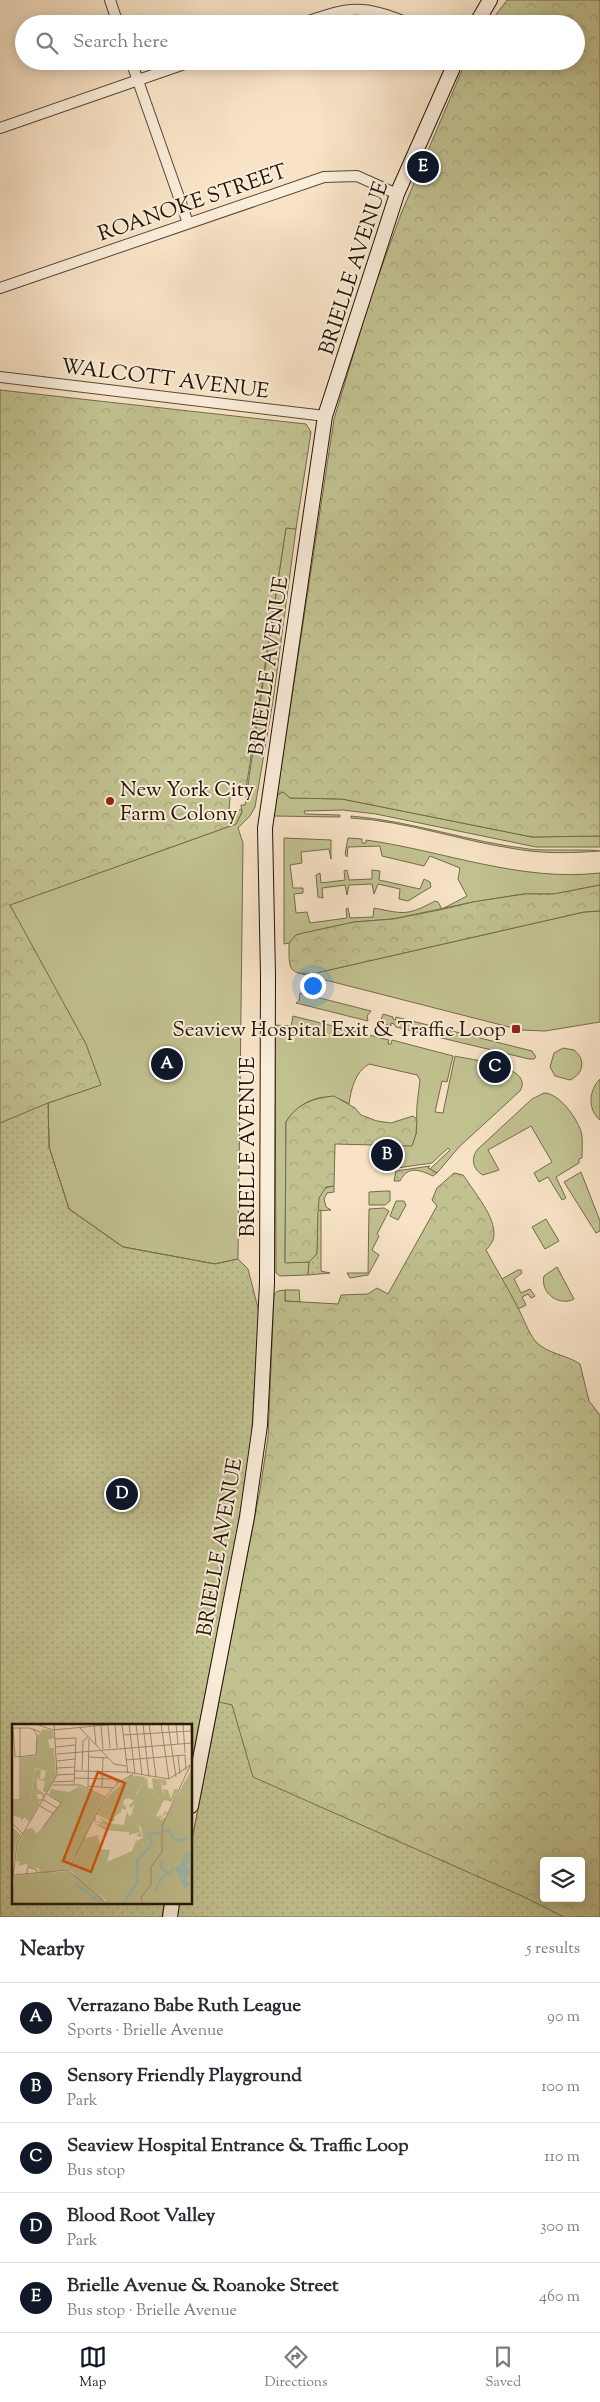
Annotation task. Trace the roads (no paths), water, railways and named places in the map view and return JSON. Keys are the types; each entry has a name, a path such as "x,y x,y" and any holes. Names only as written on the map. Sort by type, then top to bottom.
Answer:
{"street":[{"path":"110,0 115,15"},
{"path":"481,15 490,0"},
{"path":"325,15 356,8 387,15"},
{"path":"134,70 188,223"},
{"path":"0,128 167,70"},
{"name":"BRIELLE AVENUE","path":"192,1801 247,1517 261,1415 267,1283 268,975 265,828 325,416 397,194 452,70"},
{"name":"ROANOKE STREET","path":"0,288 324,177 358,176 397,194"},
{"name":"WALCOTT AVENUE","path":"0,378 325,416"},
{"path":"170,1917 172,1904"}],"place":[{"name":"Brielle Avenue & Roanoke Street","path":"423,167"},
{"name":"New York City Farm Colony","path":"110,801"},
{"name":"Seaview Hospital Exit & Traffic Loop","path":"516,1029"},
{"name":"Verrazano Babe Ruth League","path":"167,1064"},
{"name":"Seaview Hospital Entrance & Traffic Loop","path":"495,1067"},
{"name":"Sensory Friendly Playground","path":"387,1155"},
{"name":"Blood Root Valley","path":"122,1494"}]}
